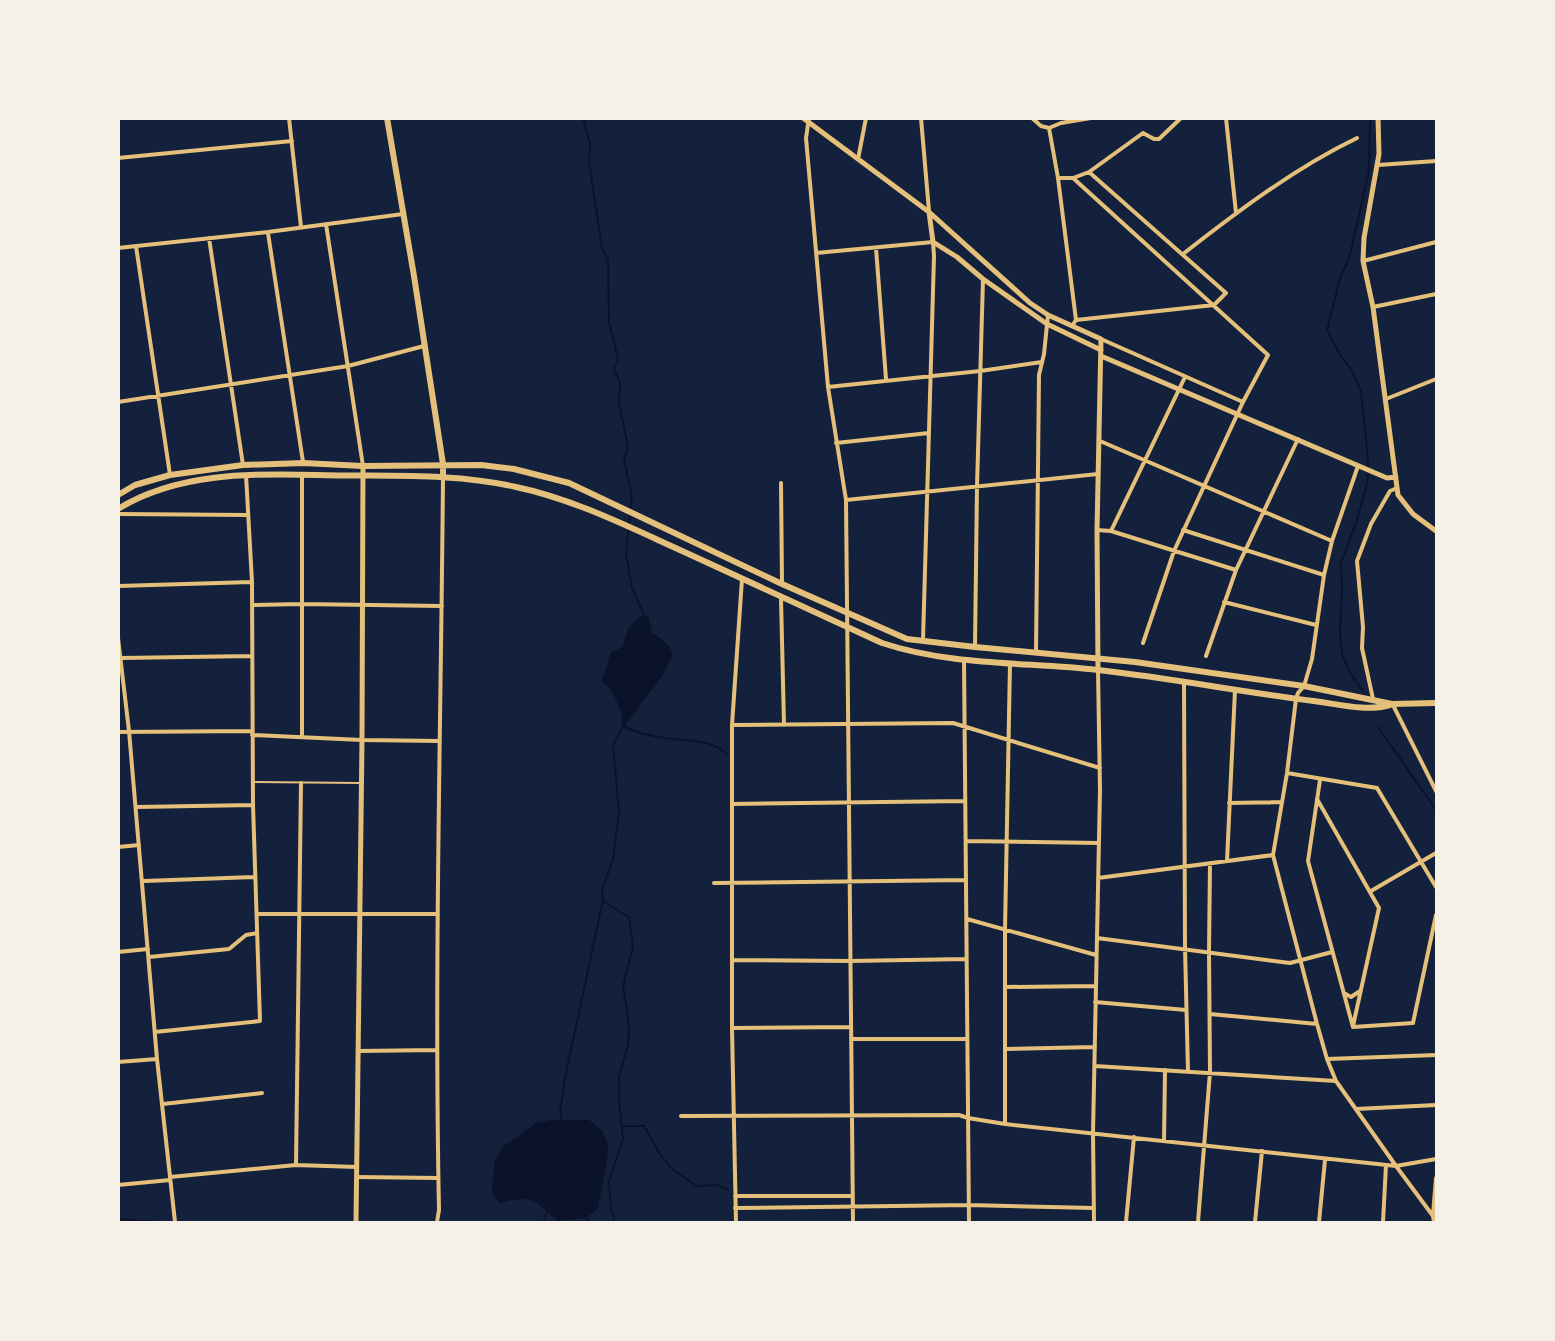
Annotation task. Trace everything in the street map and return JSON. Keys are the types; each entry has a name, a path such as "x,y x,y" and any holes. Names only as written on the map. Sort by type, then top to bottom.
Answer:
{"main road":[{"path":"387,118 425,346 443,477"},
{"path":"119,495 135,485 170,475 243,465 303,463 363,466 481,465 541,475 569,483 782,584 896,635 923,641 1097,658 1304,686 1392,704 1437,704"},
{"path":"118,511 139,496 155,490 246,475 443,477 491,482 564,500 641,532 781,598 903,650 964,660 1098,670 1376,709 1392,704"}],"street":[{"path":"289,118 300,227"},
{"path":"858,159 866,118"},
{"path":"921,118 934,256 923,641"},
{"path":"1032,118 1041,126 1049,128 1060,123 1091,118"},
{"path":"1058,178 1073,178 1089,172 1143,133 1159,140 1181,118"},
{"path":"1226,118 1236,214"},
{"path":"1378,118 1378,165 1364,238 1364,261 1373,307 1398,495 1413,514 1436,530"},
{"path":"807,120 929,212 1030,303 1048,315 1074,323 1101,339 1243,402"},
{"path":"807,120 806,138 828,387 846,500 849,614 853,1222"},
{"path":"1049,128 1058,178 1074,323"},
{"path":"1183,254 1236,214 1329,152 1357,138"},
{"path":"118,158 292,141"},
{"path":"1378,165 1437,161"},
{"path":"1074,323 1214,305 1226,293 1089,172"},
{"path":"1073,178 1268,355 1243,402 1183,530 1143,643"},
{"path":"118,248 268,232 403,214"},
{"path":"326,224 364,476 356,1222"},
{"path":"268,232 303,463"},
{"path":"209,238 243,465"},
{"path":"816,253 933,242 957,257 983,279 1047,324 1101,353 1387,478 1396,477"},
{"path":"1364,261 1437,242"},
{"path":"136,246 170,475"},
{"path":"876,248 886,379"},
{"path":"975,647 983,279"},
{"path":"1373,307 1437,294"},
{"path":"1036,652 1039,375 1048,315"},
{"path":"1094,1222 1095,1002 1100,843 1097,530 1101,339"},
{"path":"118,402 348,366 425,346"},
{"path":"828,387 1042,362"},
{"path":"1111,531 1185,377"},
{"path":"1386,399 1437,379"},
{"path":"836,443 929,433"},
{"path":"1206,656 1236,570 1298,439"},
{"path":"1100,441 1332,541"},
{"path":"1358,465 1332,541 1324,575 1312,659 1304,686 1296,699 1287,774 1273,855 1317,1024 1336,1081 1395,1166 1435,1215"},
{"path":"302,474 302,737"},
{"path":"846,500 1098,474"},
{"path":"156,1032 261,1022 254,877 252,582 246,475"},
{"path":"437,1222 439,1210 438,914 443,477"},
{"path":"780,483 782,584"},
{"path":"1376,709 1362,648 1363,627 1357,561 1371,524 1390,491 1397,488"},
{"path":"118,511 248,515"},
{"path":"1097,530 1111,531 1236,570"},
{"path":"1183,530 1324,575"},
{"path":"735,1222 732,1028 732,725 742,578"},
{"path":"118,586 252,582"},
{"path":"781,598 784,725"},
{"path":"1224,602 1316,625"},
{"path":"252,605 302,603 442,606"},
{"path":"118,638 144,881 148,949 175,1222"},
{"path":"121,658 252,656"},
{"path":"964,660 969,1222"},
{"path":"1005,1124 1005,930 1010,662"},
{"path":"1184,682 1184,867 1188,1071"},
{"path":"1227,861 1235,690"},
{"path":"1392,704 1437,791"},
{"path":"732,725 953,723 1100,768"},
{"path":"118,732 252,733 362,740 439,741"},
{"path":"1287,774 1377,788 1437,888"},
{"path":"1320,780 1308,861 1353,1026"},
{"path":"296,1165 301,783"},
{"path":"1317,799 1379,908 1353,1026"},
{"path":"732,804 965,801"},
{"path":"1229,803 1282,802"},
{"path":"136,807 253,805"},
{"path":"966,841 1100,843"},
{"path":"118,847 139,845"},
{"path":"1371,891 1437,853"},
{"path":"1098,878 1273,855"},
{"path":"1198,1222 1206,1145 1210,1072 1210,863"},
{"path":"144,881 254,877"},
{"path":"714,883 966,880"},
{"path":"256,914 438,914"},
{"path":"1353,1026 1413,1023 1437,915"},
{"path":"967,919 1096,955"},
{"path":"149,957 229,949 246,935 257,933"},
{"path":"1097,938 1290,963 1332,952"},
{"path":"118,952 148,949"},
{"path":"732,960 966,959"},
{"path":"1005,987 1096,986"},
{"path":"1343,992 1351,997 1361,991"},
{"path":"1095,1002 1186,1010"},
{"path":"1210,1014 1317,1024"},
{"path":"732,1028 851,1027"},
{"path":"852,1039 968,1039"},
{"path":"1005,1049 1095,1047"},
{"path":"357,1051 438,1050"},
{"path":"1327,1059 1437,1055"},
{"path":"118,1062 158,1059"},
{"path":"1095,1066 1336,1081"},
{"path":"1164,1141 1165,1070"},
{"path":"163,1104 262,1093"},
{"path":"1356,1109 1436,1105"},
{"path":"681,1116 959,1115 1005,1124 1262,1151 1325,1160 1395,1166 1437,1159"},
{"path":"1126,1222 1134,1137"},
{"path":"1255,1222 1262,1151"},
{"path":"1319,1222 1325,1160"},
{"path":"118,1185 296,1165 357,1167"},
{"path":"1383,1222 1386,1165"},
{"path":"357,1177 438,1178"},
{"path":"1434,1222 1437,1178"},
{"path":"735,1196 853,1196"},
{"path":"735,1208 969,1205 1095,1208"}],"lane":[{"path":"253,782 362,783"}],"water":[{"path":"648,615 652,633 667,644 673,655 657,684 623,726 617,702 602,681 611,652 623,647 628,629 638,618"},
{"path":"551,1120 589,1120 603,1131 608,1146 607,1162 598,1208 586,1218 558,1221 532,1201 519,1199 499,1203 492,1192 495,1159 504,1146 536,1123"}],"waterway":[{"path":"583,118 590,144 589,162 602,249 608,260 609,322 618,358 614,370 620,382 619,403 628,447 624,460 632,496 626,554 632,588 645,617"},
{"path":"1362,690 1349,671 1342,654 1341,563 1357,520 1368,480 1368,460 1361,391 1351,369 1342,358 1327,330 1340,278 1349,259 1369,171 1370,118"},
{"path":"562,1122 560,1111 565,1078 603,900 602,891 613,859 619,812 613,746 624,723"},
{"path":"623,726 649,735 707,743 728,755"},
{"path":"1378,727 1436,810"},
{"path":"603,901 629,917 633,947 623,986 629,1025 628,1045 619,1077 623,1139 609,1181 611,1209 615,1222"},
{"path":"621,1126 644,1126 671,1168 696,1186 717,1185 728,1190"},
{"path":"544,1222 547,1211"},
{"path":"584,1215 589,1222"},
{"path":"118,1219 156,1222"}]}
